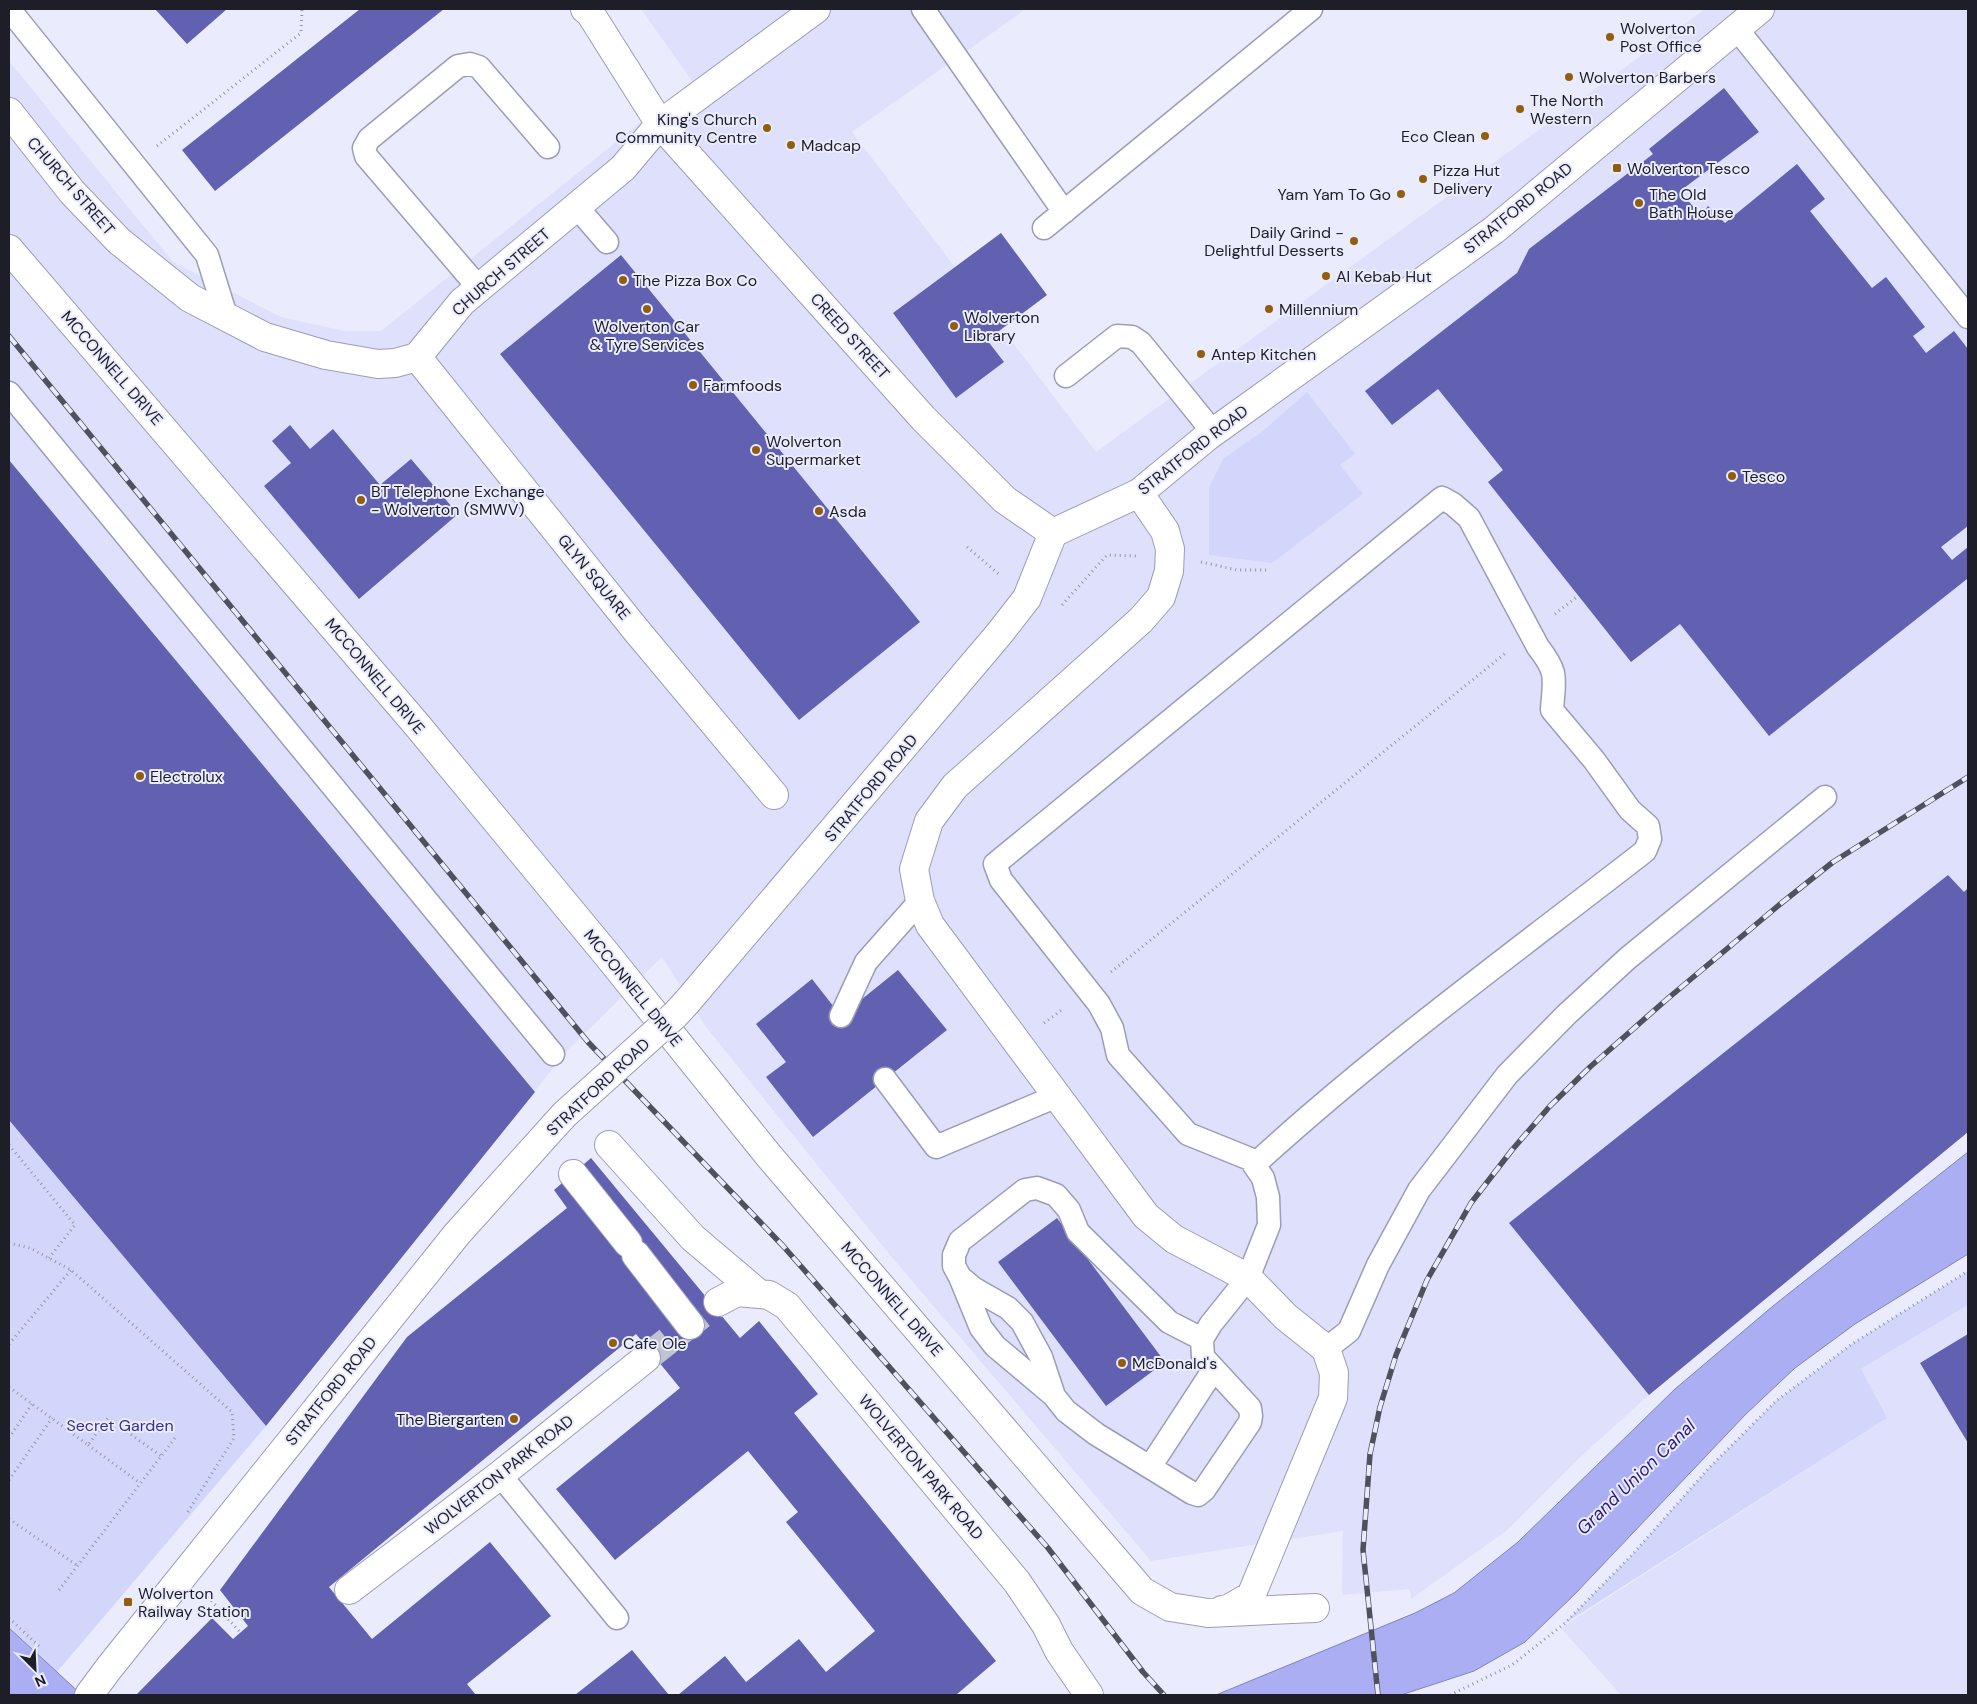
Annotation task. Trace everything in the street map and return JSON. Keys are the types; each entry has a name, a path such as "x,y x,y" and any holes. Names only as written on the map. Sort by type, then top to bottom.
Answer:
{"street":[{"name":"CREED STREET","path":"585,9 590,13 660,124 923,418 1005,500 1054,533"},
{"name":"CHURCH STREET","path":"9,112 72,192 119,241 190,298 265,337 326,356 378,364 395,363 417,357 462,302 622,168 660,124 816,9"},
{"name":"STRATFORD ROAD","path":"89,1695 457,1234 565,1114 687,1002 973,667 1027,598 1054,533 1139,493 1213,432 1494,230 1760,9"},
{"name":"MCCONNELL DRIVE","path":"9,249 417,725 608,956 769,1156 1142,1591 1170,1607 1208,1613 1315,1608"},
{"name":"GLYN SQUARE","path":"417,357 636,630 774,795"},
{"path":"1139,493 1166,530 1170,549 1168,571 1161,597 1141,620 955,786 929,821 914,869 920,901 930,925 1146,1216 1174,1239 1248,1278 1286,1317 1326,1349 1334,1373 1333,1398 1250,1596 1230,1608 1208,1613"},
{"path":"609,1145 693,1238 758,1293"},
{"path":"573,1174 690,1325"},
{"name":"WOLVERTON PARK ROAD","path":"718,1302 737,1292 758,1293 769,1295 787,1306 1017,1582 1046,1625 1059,1651 1088,1693"},
{"name":"WOLVERTON PARK ROAD","path":"349,1590 500,1475 646,1358"}],"lane":[{"path":"9,9 207,255 226,316"},
{"path":"922,9 1064,212"},
{"path":"1044,228 1311,9"},
{"path":"1736,28 1968,317"},
{"path":"479,288 366,156 364,148 366,143 369,138 458,66 470,64 479,67 548,147"},
{"path":"576,206 607,242"},
{"path":"1066,376 1117,336 1132,337 1141,343 1213,432"},
{"path":"9,393 553,1054"},
{"path":"1202,1339 1169,1322 1078,1232 1069,1210 1056,1195 1037,1188 1025,1190 960,1241 954,1255 954,1266 981,1328 995,1346 1054,1396 1066,1411 1096,1434 1192,1493 1198,1495 1204,1490 1250,1422 1250,1408 1203,1357 1202,1339 1211,1324 1248,1278 1269,1225 1268,1197 1263,1178 1254,1165 1250,1159 1188,1134 1118,1055 1112,1028 1099,1004 1001,880 995,864 1442,498 1453,504 1469,518 1538,647 1550,663 1555,678 1552,710 1594,760 1630,810 1648,826 1650,839 1645,851 1355,1078 1304,1119 1254,1165"},
{"path":"1326,1349 1349,1331 1378,1265 1419,1190 1507,1076 1567,1014 1628,958 1825,797"},
{"path":"841,1016 866,962 920,901"},
{"path":"885,1079 936,1146 1056,1096"},
{"path":"960,1278 973,1288 1008,1308 1022,1322 1041,1357 1054,1396"},
{"path":"1150,1467 1214,1369"},
{"path":"500,1475 617,1618"}],"path":[{"path":"134,164 301,32 302,9"},
{"path":"1169,557 1237,570 1270,570"},
{"path":"1017,1043 1088,990 1578,596"},
{"path":"9,1145 75,1225 49,1258"},
{"path":"9,1243 30,1248 71,1270 232,1412 234,1438 185,1517"},
{"path":"9,1344 71,1270"},
{"path":"1450,1695 1512,1665 1564,1624 1632,1555 1708,1469 1776,1401 1852,1344 1968,1271"},
{"path":"9,1387 140,1483"},
{"path":"9,1438 32,1404"},
{"path":"9,1480 52,1418"},
{"path":"88,1445 108,1418 161,1456"},
{"path":"59,1590 175,1438"},
{"path":"9,1519 78,1566"},
{"path":"209,1598 240,1632"},
{"path":"9,1618 41,1648"}],"shaded area":[{"path":"641,9 1026,9 852,132 1096,452 1705,9 1968,9 1968,1132 1649,1395 1579,1458 1506,1531 1411,1599 1410,1589 1342,1595 1343,1531 1151,1561 890,1255 706,1027 662,957 567,1051 266,1426 9,1120 9,61 173,262 281,317 345,331 381,331 692,81"},
{"path":"1968,1305 1968,1695 1621,1695 1561,1628 1887,1418 1860,1370"}],"green space":[{"path":"1307,392 1355,454 1340,465 1363,494 1272,563 1209,555 1209,487 1224,458 1263,431"},
{"name":"Secret Garden","path":"9,1120 266,1426 57,1672 9,1628"},
{"path":"1968,1271 1968,1305 1861,1369 1887,1418 1564,1624 1632,1555 1708,1469 1776,1401 1852,1344"}],"water":[{"name":"Grand Union Canal","path":"1968,1152 1968,1254 1855,1324 1795,1368 1746,1414 1574,1595 1525,1642 1474,1671 1401,1695 1216,1695 1415,1613 1454,1593 1518,1542 1675,1389 1773,1306"},
{"path":"9,1628 82,1695 9,1695"}],"building":[{"path":"155,9 227,9 187,44"},
{"path":"360,9 444,9 215,191 182,150"},
{"name":"Tesco","path":"1724,88 1759,132 1680,191 1701,216 1708,206 1725,223 1797,164 1825,199 1810,211 1872,288 1886,277 1925,327 1913,336 1926,353 1954,331 1968,349 1968,526 1941,547 1952,560 1968,547 1968,581 1967,579 1769,736 1680,624 1631,662 1488,482 1503,470 1438,389 1392,425 1365,391 1517,273 1529,249 1653,154 1649,149"},
{"name":"Wolverton Library","path":"1001,233 1047,295 987,340 1004,362 956,398 893,313"},
{"path":"621,255 920,622 799,720 500,354"},
{"name":"BT Telephone Exchange - Wolverton (SMWV)","path":"290,425 310,449 333,429 380,485 411,459 458,514 359,599 264,486 291,463 272,441"},
{"name":"Electrolux","path":"9,460 535,1092 266,1426 9,1120"},
{"path":"1948,875 1964,892 1968,888 1968,1132 1649,1395 1509,1223"},
{"path":"898,970 947,1030 813,1137 766,1077 786,1062 756,1024 812,979 841,1016"},
{"path":"591,1158 740,1338 759,1321 818,1394 794,1413 996,1661 956,1695 678,1695 725,1656 746,1682 799,1639 826,1672 875,1631 786,1522 798,1512 748,1451 615,1560 556,1489 680,1388 636,1334 329,1587 372,1639 490,1542 551,1616 467,1684 476,1695 136,1695 212,1618 233,1639 248,1626 220,1590 407,1337 567,1208 554,1190"},
{"path":"1057,1218 1165,1362 1106,1406 998,1262"},
{"path":"1968,1334 1968,1443 1920,1363"},
{"path":"632,1650 669,1695 575,1695"}],"tunnel":[{"path":"646,1358 718,1302"}],"railway":[{"path":"9,336 588,1042 784,1247 1048,1548 1143,1672 1164,1695"},
{"path":"1378,1695 1363,1550 1370,1454 1380,1407 1396,1355 1427,1280 1471,1203 1512,1150 1550,1106 1590,1067 1666,1000 1833,862 1968,777"}],"place":[{"name":"Wolverton Post Office","path":"1610,37"},
{"name":"Wolverton Barbers","path":"1569,77"},
{"name":"The North Western","path":"1520,109"},
{"name":"King's Church Community Centre","path":"767,128"},
{"name":"Eco Clean","path":"1485,136"},
{"name":"Madcap","path":"791,145"},
{"name":"Wolverton Tesco","path":"1617,168"},
{"name":"Pizza Hut Delivery","path":"1423,179"},
{"name":"Yam Yam To Go","path":"1401,194"},
{"name":"The Old Bath House","path":"1639,203"},
{"name":"Daily Grind - Delightful Desserts","path":"1354,241"},
{"name":"Al Kebab Hut","path":"1326,276"},
{"name":"The Pizza Box Co","path":"623,280"},
{"name":"Wolverton Car & Tyre Services","path":"647,309"},
{"name":"Millennium","path":"1269,309"},
{"name":"Wolverton Library","path":"954,326"},
{"name":"Antep Kitchen","path":"1201,354"},
{"name":"Farmfoods","path":"693,385"},
{"name":"Wolverton Supermarket","path":"756,450"},
{"name":"Tesco","path":"1732,476"},
{"name":"BT Telephone Exchange - Wolverton (SMWV)","path":"361,500"},
{"name":"Asda","path":"819,511"},
{"name":"Electrolux","path":"140,776"},
{"name":"Cafe Ole","path":"613,1343"},
{"name":"McDonald's","path":"1122,1363"},
{"name":"The Biergarten","path":"514,1419"},
{"name":"Wolverton Railway Station","path":"128,1602"}]}
